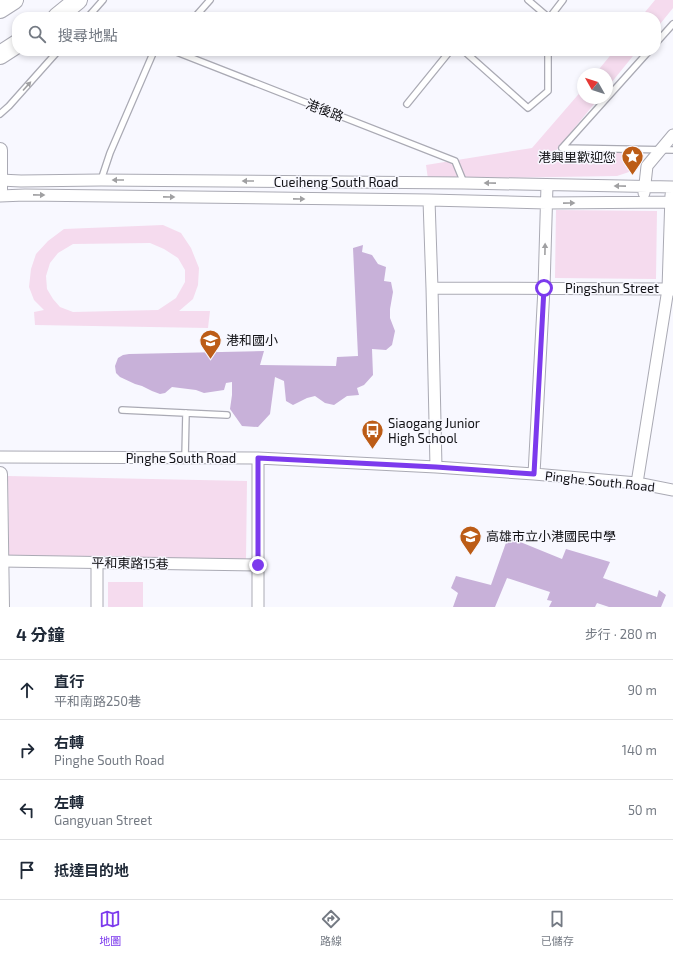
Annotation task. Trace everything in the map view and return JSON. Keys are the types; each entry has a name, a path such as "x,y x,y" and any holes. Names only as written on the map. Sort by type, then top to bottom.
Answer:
{"main road":[{"path":"0,9 14,0"},
{"path":"63,12 78,0"},
{"path":"0,55 12,47"}],"street":[{"path":"644,202 644,186 647,166 673,135"},
{"path":"0,150 0,190"},
{"name":"Cueiheng South Road","path":"0,180 464,183 672,187"},
{"path":"534,474 544,288 547,185"},
{"path":"670,289 672,187"},
{"name":"Cueiheng South Road","path":"0,196 25,195 430,200 546,203 672,202"},
{"path":"430,200 436,467"},
{"name":"Pingshun Street","path":"432,288 670,289 637,483"},
{"name":"Pinghe South Road","path":"0,457 258,458 436,467 534,474 637,483 673,490"},
{"path":"258,458 258,607"},
{"path":"0,474 2,607"},
{"name":"平和東路15巷","path":"1,561 258,565"},
{"path":"97,563 97,607"}],"lane":[{"path":"92,12 103,0"},
{"path":"199,12 210,0"},
{"path":"528,0 543,12"},
{"path":"553,12 563,0"},
{"path":"661,37 673,24"},
{"path":"0,114 54,56"},
{"path":"101,180 110,153 152,56"},
{"name":"港後路","path":"187,56 455,161 464,183"},
{"path":"407,104 446,56"},
{"path":"470,56 528,108 548,91 548,56"},
{"path":"645,56 562,148 660,151 673,150"},
{"path":"122,410 227,415"},
{"path":"185,458 186,414"}],"shaded area":[{"path":"655,0 673,0 673,8 661,23 661,12 645,12"},
{"path":"610,56 633,56 613,81 613,68 600,68"},
{"path":"577,96 577,104 594,104 554,153 634,152 639,163 632,171 617,176 428,179 426,165 532,148"},
{"path":"556,210 657,211 656,279 555,278"},
{"path":"163,225 181,233 191,248 199,268 198,285 193,299 179,311 210,311 208,328 35,325 34,312 44,310 34,300 29,287 31,269 36,254 48,241 64,229","holes":["150,243 164,249 178,258 185,270 185,282 176,298 158,310 73,312 60,307 47,289 46,276 50,263 58,253 73,244"]},
{"path":"8,476 247,481 246,560 9,558"},
{"path":"108,582 143,582 143,607 108,607"}],"building":[{"path":"363,245 362,252 372,255 378,264 386,267 384,281 391,282 393,292 390,318 395,331 392,345 386,350 372,349 373,375 364,385 357,388 359,395 347,396 334,405 325,403 315,396 293,405 286,401 284,381 275,377 270,414 258,427 242,426 230,409 232,382 226,383 224,390 204,393 196,390 172,387 165,393 160,394 120,377 116,373 115,366 118,358 129,354 264,351 260,365 336,366 337,357 358,356 353,248"},
{"path":"508,537 562,559 566,549 610,562 603,578 657,597 659,590 666,595 661,607 609,607 597,603 595,607 549,607 552,601 547,600 550,592 507,578 495,607 453,607 458,593 451,588 456,576 491,585"}],"place":[{"name":"港興里歡迎您","path":"632,176"},
{"name":"港和國小","path":"211,360"},
{"name":"Siaogang Junior High School","path":"373,450"},
{"name":"高雄市立小港國民中學","path":"470,556"}],"route":[{"path":"258,565 258,458 436,467 534,474 544,288"}]}
